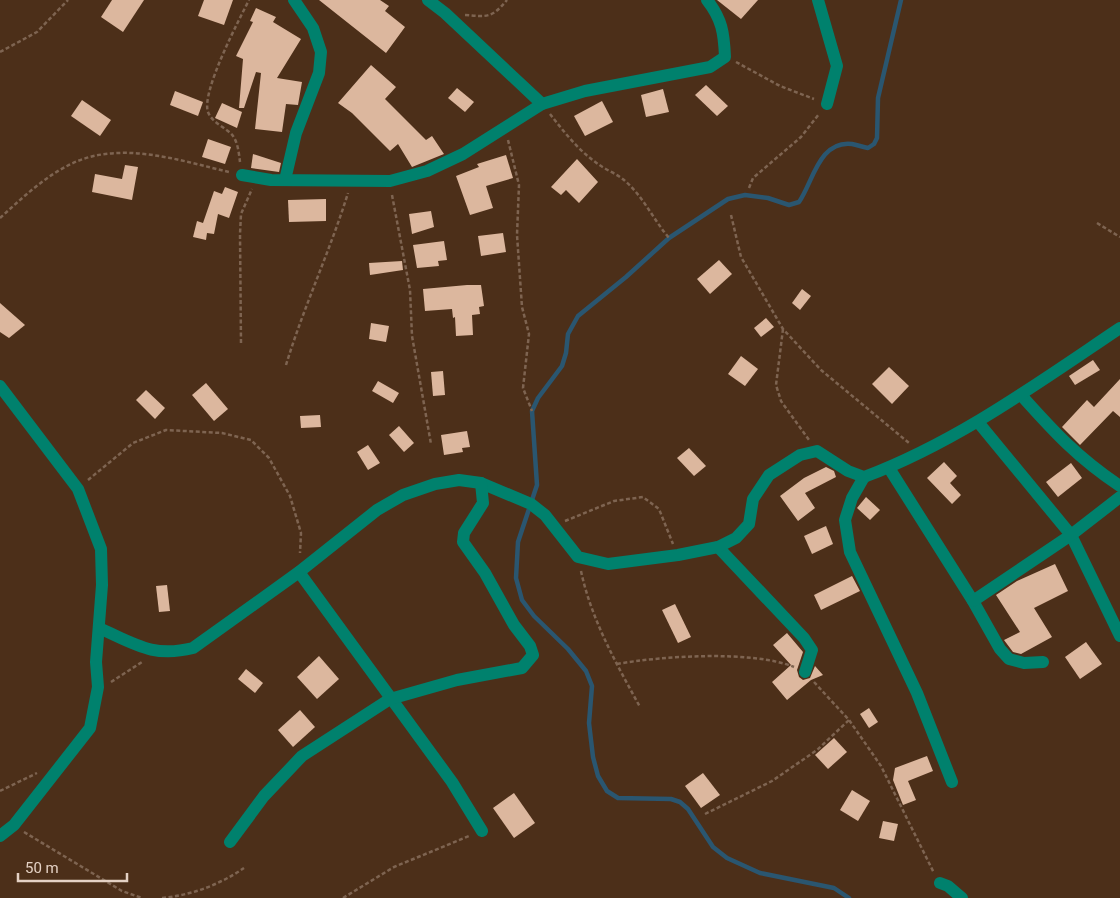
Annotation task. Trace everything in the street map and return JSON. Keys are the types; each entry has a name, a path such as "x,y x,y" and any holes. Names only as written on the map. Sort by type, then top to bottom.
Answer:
{"street":[{"path":"285,180 296,133 319,73 321,52 313,28 294,0"},
{"path":"428,0 445,13 542,104"},
{"path":"242,175 285,180 390,181 427,171 463,154 506,129 542,104 585,91 710,67 725,56 724,32 714,9 707,0"},
{"path":"818,0 837,66 827,104"},
{"path":"99,628 152,651 173,653 193,648 299,572 377,510 403,495 435,484 451,481 459,480 481,483 531,504 545,515 578,557 608,564 678,555 718,547 736,538 749,524 753,499 769,475 800,455 817,451 848,471 864,477 889,468 978,422 1118,333"},
{"path":"0,386 78,489 101,549 96,662 98,687 90,728 14,825 0,836"},
{"path":"1021,395 1064,444 1094,469 1120,486"},
{"path":"978,422 1071,535 1120,636"},
{"path":"889,468 1000,648 1009,659 1024,663 1042,662"},
{"path":"864,477 852,498 845,520 850,552 917,693 952,782"},
{"path":"230,842 264,796 302,756 390,698 457,680 522,668 533,655 530,646 514,625 485,573 463,542 464,532 483,503 481,483"},
{"path":"973,602 1071,535 1120,497"},
{"path":"718,547 804,638 812,650 805,672"},
{"path":"299,572 452,782 482,831"},
{"path":"940,883 948,886 962,898"}],"path":[{"path":"0,52 38,32 68,0"},
{"path":"0,218 26,194 62,169 96,156 130,153 161,156 242,175 234,137 213,119 208,112 208,104 221,60 250,0"},
{"path":"445,13 484,16 496,13 507,0"},
{"path":"725,56 780,86 827,104 801,137 753,178 749,188"},
{"path":"542,104 573,142 597,164 624,180 641,197 654,220 668,238"},
{"path":"506,129 519,185 517,234 522,307 529,334 523,388 532,411"},
{"path":"241,343 241,214 257,178"},
{"path":"390,181 410,290 412,336 431,444"},
{"path":"286,365 301,318 336,233 351,182"},
{"path":"731,215 742,257 784,329 821,370 921,452"},
{"path":"1097,223 1120,238"},
{"path":"784,329 776,385 781,400 817,451"},
{"path":"78,489 133,443 166,430 222,433 251,440 269,458 290,496 301,533 299,572"},
{"path":"552,526 614,501 643,497 659,509 678,555"},
{"path":"578,557 585,590 617,664 640,707"},
{"path":"98,687 117,680 135,668 152,651"},
{"path":"617,664 652,658 757,657 788,664 805,672 849,720 881,766 940,883"},
{"path":"705,814 772,781 817,750 849,720"},
{"path":"0,791 42,770"},
{"path":"14,825 122,891 142,898"},
{"path":"343,898 394,867 482,831"},
{"path":"162,898 179,897 225,881 244,868"}],"building":[{"path":"112,0 144,0 123,32 101,17"},
{"path":"204,0 233,0 224,25 198,16"},
{"path":"319,0 380,0 389,6 385,11 405,27 386,53"},
{"path":"717,0 758,0 741,19"},
{"path":"256,8 276,17 273,22 301,39 277,78 302,82 298,105 286,104 282,132 255,129 261,73 256,72 244,108 239,108 243,59 236,56 253,22 250,21"},
{"path":"371,65 396,87 385,99 426,140 432,136 444,154 412,167 398,144 390,151 352,113 338,103"},
{"path":"706,85 728,106 717,116 695,95"},
{"path":"457,88 474,102 465,112 448,98"},
{"path":"663,89 669,112 646,117 641,95"},
{"path":"175,91 203,102 198,116 170,105"},
{"path":"82,100 111,120 100,136 71,116"},
{"path":"602,101 613,122 585,136 574,116"},
{"path":"222,103 242,112 237,128 215,118"},
{"path":"208,139 231,147 225,164 202,157"},
{"path":"253,154 281,163 279,172 251,168"},
{"path":"506,155 513,178 486,186 493,208 470,215 456,176 479,167 477,164"},
{"path":"577,159 598,182 579,203 566,190 561,195 551,187"},
{"path":"125,165 138,167 132,200 92,192 95,174 122,179"},
{"path":"225,187 238,192 229,218 218,214 214,234 207,233 206,240 193,237 197,221 203,223 214,191 222,194"},
{"path":"326,199 326,221 289,222 288,200"},
{"path":"431,211 434,227 412,234 409,214"},
{"path":"503,233 506,252 481,256 478,236"},
{"path":"444,241 447,260 438,261 439,266 417,268 413,245"},
{"path":"719,260 732,274 710,294 697,279"},
{"path":"402,261 403,270 370,275 369,263"},
{"path":"481,285 484,306 479,307 480,314 472,315 473,335 456,336 455,317 453,318 452,309 425,311 423,289"},
{"path":"802,289 811,296 800,310 792,303"},
{"path":"0,303 25,325 9,338 0,332"},
{"path":"766,318 774,327 761,337 754,328"},
{"path":"371,323 389,326 386,342 369,339"},
{"path":"741,356 758,369 745,386 728,374"},
{"path":"1093,360 1100,370 1075,385 1069,376"},
{"path":"889,367 909,386 892,404 872,384"},
{"path":"443,371 445,395 433,396 431,372"},
{"path":"1120,379 1120,417 1113,411 1080,445 1062,427 1087,400 1094,407"},
{"path":"378,381 399,393 393,403 372,391"},
{"path":"206,383 228,409 214,421 192,395"},
{"path":"146,390 165,408 155,419 136,400"},
{"path":"320,415 321,427 301,428 300,416"},
{"path":"399,426 414,443 404,452 389,435"},
{"path":"467,431 470,447 462,448 463,452 444,455 441,435"},
{"path":"368,445 380,463 368,470 357,452"},
{"path":"689,448 706,466 694,476 677,458"},
{"path":"944,462 957,476 950,483 961,495 952,504 927,478"},
{"path":"1071,463 1082,478 1058,497 1046,482"},
{"path":"826,467 834,471 836,477 805,493 815,508 798,521 780,496 804,478"},
{"path":"866,497 880,510 870,520 857,508"},
{"path":"826,526 833,544 812,554 804,536"},
{"path":"1055,564 1068,591 1034,608 1052,637 1021,654 1013,652 1004,640 1020,632 996,595 1017,581"},
{"path":"852,576 860,591 821,610 814,595"},
{"path":"167,585 170,611 159,612 156,586"},
{"path":"675,604 691,637 678,643 662,610"},
{"path":"787,633 803,652 797,670 799,677 803,680 810,678 815,666 823,675 811,680 787,700 772,682 791,665 773,645"},
{"path":"1086,642 1102,664 1080,679 1065,657"},
{"path":"319,656 339,679 317,699 297,677"},
{"path":"246,669 263,683 255,693 238,679"},
{"path":"869,708 878,722 869,728 860,714"},
{"path":"300,710 315,727 293,747 278,730"},
{"path":"834,738 847,752 828,769 815,755"},
{"path":"927,756 933,771 908,781 916,800 903,805 893,780 895,768"},
{"path":"703,773 720,795 701,808 685,786"},
{"path":"852,790 870,801 858,821 840,810"},
{"path":"514,793 535,823 514,838 493,808"},
{"path":"883,821 898,824 894,841 879,838"}],"waterway":[{"path":"849,898 834,888 760,873 727,858 713,847 688,809 680,802 671,799 618,798 607,791 598,776 593,757 589,723 592,686 586,671 568,649 534,616 522,600 516,578 518,542 537,485 532,411 538,398 562,366 566,353 568,334 578,316 626,277 669,238 728,199 745,195 768,198 789,205 799,202 824,155 841,145 852,144 868,148 874,144 877,138 878,98 901,0"}]}
